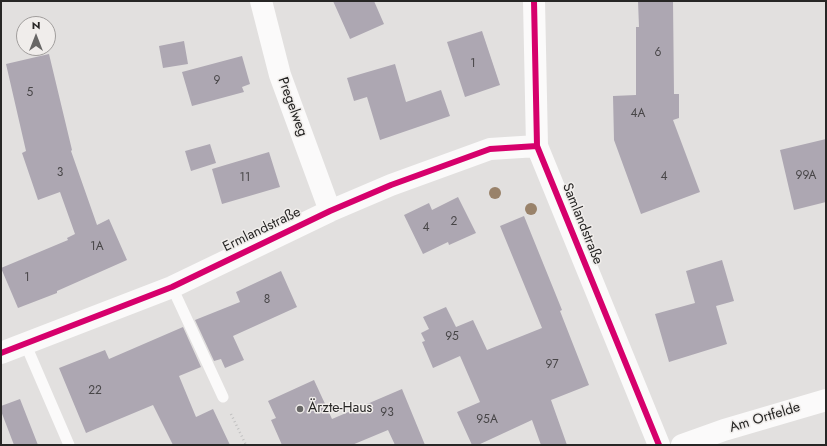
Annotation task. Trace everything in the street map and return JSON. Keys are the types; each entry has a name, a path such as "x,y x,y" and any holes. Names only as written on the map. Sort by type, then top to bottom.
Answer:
{"street":[{"name":"Pregelweg","path":"261,1 280,75 330,211"},
{"name":"Samlandstraße","path":"534,1 537,146 659,445"},
{"name":"Ermlandstraße","path":"1,353 172,287 330,211 391,185 490,149 537,146"},
{"name":"Am Ortfelde","path":"682,445 724,430 826,400"}],"lane":[{"path":"172,287 223,397"},
{"path":"25,343 69,445"}],"path":[{"path":"223,397 246,445"}],"building":[{"path":"333,1 374,1 384,24 350,39"},
{"path":"638,1 673,1 674,94 679,94 679,118 673,120 700,192 641,214 614,140 613,96 636,95 636,27 639,27"},
{"path":"482,31 500,85 465,97 447,42"},
{"path":"184,41 188,64 163,68 159,46"},
{"path":"40,56 49,56 71,151 97,225 109,219 127,260 57,291 57,293 18,308 1,268 68,240 67,238 75,234 60,192 38,200 22,153 26,151 6,64"},
{"path":"242,56 250,84 242,87 244,92 192,106 182,72"},
{"path":"395,64 406,102 441,90 450,116 380,140 367,97 354,101 347,78"},
{"path":"826,139 826,202 794,210 780,150"},
{"path":"210,144 216,163 191,171 185,151"},
{"path":"269,152 280,187 222,204 212,169"},
{"path":"458,197 476,233 449,245 448,242 423,254 404,215 429,203 432,210"},
{"path":"524,216 562,310 560,311 589,385 551,400 567,445 541,445 532,420 478,445 472,445 457,412 480,402 460,356 433,368 422,342 425,341 421,333 429,329 423,317 446,307 456,327 473,320 487,350 542,328 500,226"},
{"path":"722,260 734,301 716,306 727,344 669,362 655,314 695,303 686,271"},
{"path":"281,271 297,307 233,336 244,360 225,368 221,359 214,361 195,320 240,302 236,292"},
{"path":"183,327 201,367 179,376 196,417 213,409 230,445 173,445 153,405 86,433 59,368 105,350 109,359"},
{"path":"314,380 332,419 402,389 425,445 395,445 388,430 352,445 282,445 271,420 276,418 268,401"},
{"path":"20,399 38,445 14,445 1,411 1,406"}],"cycle path":[{"path":"534,1 537,146 659,445"},
{"path":"1,353 172,287 330,211 391,185 490,149 537,146"}],"place":[{"name":"Ärzte-Haus","path":"300,409"}]}
